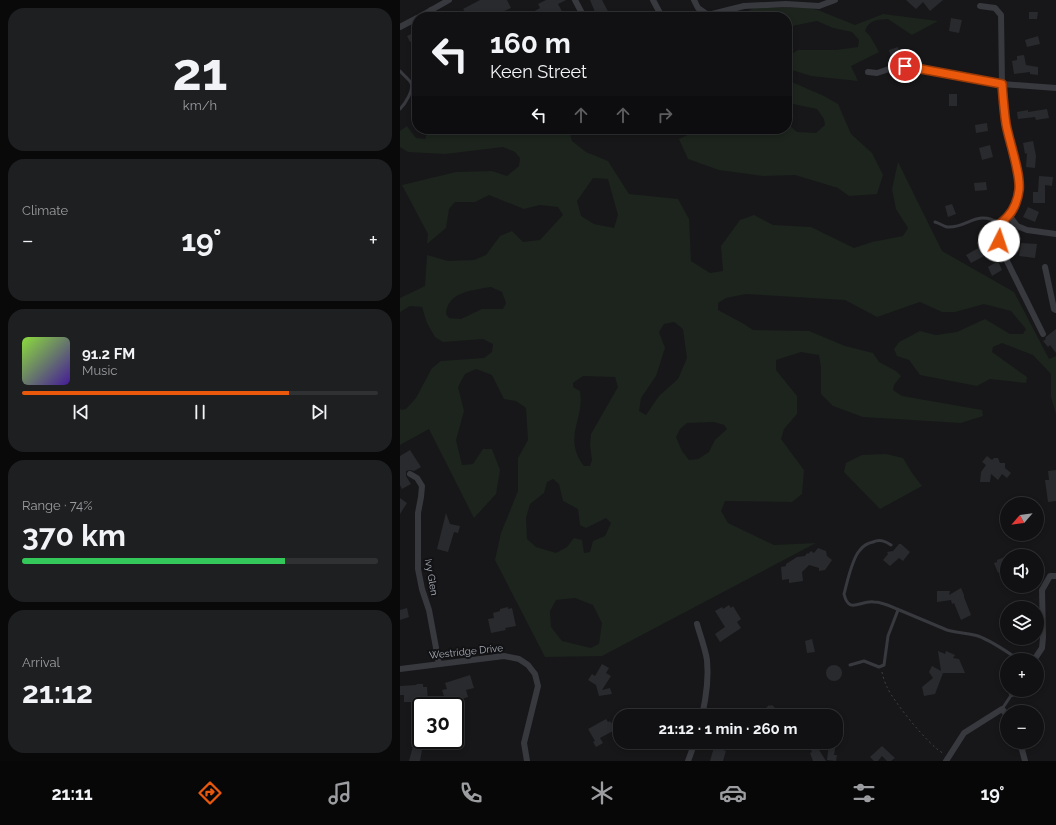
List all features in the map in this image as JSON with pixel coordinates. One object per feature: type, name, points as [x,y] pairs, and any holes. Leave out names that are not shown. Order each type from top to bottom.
[{"type":"street","points":[[427,12],[449,0]]},
{"type":"street","points":[[575,0],[581,12]]},
{"type":"street","points":[[653,0],[659,12]]},
{"type":"street","points":[[694,0],[698,8],[704,12]]},
{"type":"street","points":[[720,12],[744,6],[786,4],[819,6],[828,4],[835,0]]},
{"type":"street","points":[[980,6],[995,8],[1001,15],[1002,84],[1006,123],[1019,190],[1015,205],[1009,215],[999,223],[996,233],[1001,249],[1043,334]]},
{"type":"street","points":[[400,28],[412,21]]},
{"type":"street","points":[[868,72],[877,73],[888,69],[905,66],[1002,84],[1056,88]]},
{"type":"street","points":[[1009,215],[1017,226],[1028,230],[1056,234]]},
{"type":"street","points":[[1045,267],[1054,309],[1056,310]]},
{"type":"street","name":"Ivy Glen","points":[[410,474],[417,478],[422,486],[422,498],[418,513],[418,569],[422,589],[429,610],[439,664]]},
{"type":"street","points":[[1039,653],[1042,648],[1043,636],[1042,590],[1050,576],[1056,576]]},
{"type":"street","points":[[697,624],[705,652],[707,669],[707,688],[703,709]]},
{"type":"street","name":"Westridge Drive","points":[[400,669],[504,656],[519,659],[528,665],[535,674],[538,686],[524,743],[527,761]]},
{"type":"street","points":[[948,758],[964,733],[1000,710]]},
{"type":"street","points":[[688,761],[692,749]]},
{"type":"street","points":[[1022,749],[1025,761]]},
{"type":"lane","points":[[400,71],[411,83],[412,88],[404,106],[400,109]]},
{"type":"lane","points":[[935,222],[947,227],[960,226],[972,219],[982,218],[993,219],[999,223]]},
{"type":"lane","points":[[891,545],[879,540],[860,548],[855,558],[844,594],[845,600],[849,605],[853,606],[867,602],[874,602],[956,633],[977,636],[1008,653]]},
{"type":"lane","points":[[850,665],[864,661],[881,667],[884,665],[888,636],[898,610]]},
{"type":"path","points":[[881,667],[887,688],[914,724],[938,750],[948,758]]},
{"type":"shaded area","points":[[805,7],[818,10],[855,25],[883,14],[938,21],[912,35],[888,19],[877,20],[869,24],[865,31],[870,36],[879,52],[851,66],[858,81],[811,76],[792,70],[792,54],[798,50],[836,50],[858,47],[859,40],[852,32],[833,28],[817,21],[792,26],[792,12],[746,12],[754,8]]},
{"type":"shaded area","points":[[792,83],[824,96],[838,104],[851,134],[872,153],[883,175],[877,194],[849,196],[838,188],[795,175],[763,176],[719,170],[688,159],[679,139],[690,134],[792,134],[792,128],[797,132],[816,133],[825,125],[824,119],[817,109],[793,104]]},
{"type":"shaded area","points":[[407,126],[416,138],[425,139],[427,134],[570,134],[572,141],[586,152],[608,161],[629,194],[678,199],[689,219],[691,261],[710,273],[723,271],[721,246],[740,220],[754,215],[773,225],[811,227],[854,248],[872,242],[903,236],[908,228],[896,209],[892,189],[898,162],[942,251],[1014,292],[1049,359],[1056,356],[1056,414],[1051,397],[1051,374],[1033,355],[1002,343],[993,347],[992,352],[1027,377],[1026,383],[990,379],[977,386],[920,375],[909,360],[897,356],[894,349],[899,342],[920,331],[936,335],[957,332],[985,319],[1010,334],[1023,334],[1026,329],[1011,311],[984,304],[955,312],[942,312],[920,302],[877,317],[845,300],[746,294],[726,298],[718,303],[718,310],[753,330],[809,331],[845,346],[873,353],[879,362],[896,371],[901,376],[894,385],[893,390],[902,396],[982,410],[983,416],[961,423],[863,417],[833,406],[821,394],[821,367],[819,355],[801,352],[776,360],[776,370],[797,396],[797,414],[784,429],[781,439],[804,470],[802,494],[792,502],[725,501],[721,511],[728,523],[774,545],[816,543],[602,656],[545,657],[495,560],[501,533],[518,491],[518,458],[528,440],[526,408],[516,401],[504,399],[492,375],[476,369],[465,374],[458,387],[464,411],[456,440],[462,465],[473,464],[483,449],[492,449],[500,470],[496,494],[474,518],[429,429],[400,445],[400,408],[401,410],[406,409],[416,398],[432,368],[441,361],[484,358],[492,352],[493,344],[483,339],[443,342],[435,337],[427,323],[422,307],[410,306],[400,312],[400,298],[425,286],[427,255],[448,261],[474,260],[486,255],[500,236],[512,231],[523,242],[540,240],[563,215],[558,207],[540,205],[524,209],[489,195],[475,202],[455,202],[449,209],[446,228],[427,244],[428,234],[402,185],[456,172],[492,171],[507,176],[519,166],[520,158],[515,152],[503,147],[445,154],[408,152],[400,147],[400,131]],"holes":[[[593,178],[608,179],[618,215],[614,228],[594,224],[581,216],[577,201]],[[491,287],[502,292],[506,303],[503,309],[482,309],[461,319],[449,318],[446,314],[447,307],[451,301],[462,293]],[[674,322],[683,329],[687,358],[678,379],[659,396],[646,415],[639,411],[641,398],[656,376],[665,348],[659,332],[664,324]],[[583,376],[615,377],[618,387],[591,434],[590,445],[592,460],[590,466],[584,466],[578,456],[575,446],[574,437],[581,401],[580,391],[573,387],[573,383]],[[714,422],[724,425],[727,429],[715,440],[709,452],[698,459],[689,460],[682,451],[676,437],[680,429],[687,423]],[[553,479],[559,484],[563,501],[578,509],[580,525],[586,528],[606,518],[611,523],[605,536],[593,541],[590,552],[584,553],[582,540],[574,538],[567,547],[556,553],[536,547],[527,539],[526,518],[530,504],[544,493],[547,482]],[[575,598],[593,605],[602,623],[599,644],[591,648],[562,641],[551,627],[550,611],[556,600]]]},
{"type":"shaded area","points":[[886,454],[903,458],[922,486],[880,509],[844,472],[846,463],[862,455]]},
{"type":"building","points":[[480,0],[507,0],[511,8],[502,12],[465,12],[463,9]]},
{"type":"building","points":[[546,0],[566,0],[558,4],[562,12],[533,12],[540,8],[538,4]]},
{"type":"building","points":[[590,0],[602,0],[608,12],[595,12]]},
{"type":"building","points":[[906,0],[943,0],[930,11],[923,2],[916,9]]},
{"type":"building","points":[[1029,12],[1038,12],[1037,19],[1029,19]]},
{"type":"building","points":[[951,18],[962,20],[959,33],[949,31]]},
{"type":"building","points":[[412,34],[412,41],[410,42],[407,36]]},
{"type":"building","points":[[1038,36],[1040,44],[1027,47],[1025,40]]},
{"type":"building","points":[[898,47],[900,55],[891,57],[889,50]]},
{"type":"building","points":[[1024,55],[1026,65],[1038,67],[1038,75],[1030,74],[1030,72],[1014,74],[1012,61],[1017,60],[1017,56]]},
{"type":"building","points":[[949,94],[957,94],[957,106],[949,106]]},
{"type":"building","points":[[1047,109],[1049,118],[1036,120],[1035,117],[1018,119],[1017,112]]},
{"type":"building","points":[[987,123],[988,131],[976,133],[975,125]]},
{"type":"building","points":[[1033,141],[1036,156],[1035,168],[1026,167],[1027,153],[1025,154],[1023,143]]},
{"type":"building","points":[[990,145],[993,157],[982,160],[979,148]]},
{"type":"building","points":[[1039,176],[1053,177],[1052,186],[1045,185],[1045,203],[1033,203],[1033,192],[1038,192]]},
{"type":"building","points":[[986,182],[987,190],[975,191],[974,183]]},
{"type":"building","points":[[952,204],[956,214],[948,217],[945,206]]},
{"type":"building","points":[[1028,207],[1039,212],[1035,222],[1023,217]]},
{"type":"building","points":[[1021,243],[1037,244],[1035,258],[1019,256]]},
{"type":"building","points":[[982,246],[986,255],[971,263],[966,255]]},
{"type":"building","points":[[998,261],[1002,270],[992,276],[988,267]]},
{"type":"building","points":[[1056,329],[1056,353],[1050,345],[1048,347],[1043,341]]},
{"type":"building","points":[[410,450],[421,467],[414,471],[406,471],[406,476],[411,484],[402,489],[400,485],[400,456]]},
{"type":"building","points":[[987,456],[992,460],[994,458],[998,458],[1000,463],[1005,463],[1005,468],[1011,473],[1007,478],[1002,474],[998,480],[991,474],[990,482],[980,482],[981,472],[986,465],[982,462]]},
{"type":"building","points":[[1056,470],[1056,501],[1048,502],[1045,480],[1049,480],[1048,471]]},
{"type":"building","points":[[400,498],[407,503],[400,514]]},
{"type":"building","points":[[446,513],[450,524],[460,526],[458,533],[454,532],[448,552],[437,549]]},
{"type":"building","points":[[899,544],[910,552],[903,561],[899,558],[890,566],[883,560],[888,554],[887,552],[893,551]]},
{"type":"building","points":[[818,548],[826,551],[827,556],[832,560],[825,570],[819,571],[819,568],[809,565],[802,572],[803,581],[789,583],[789,579],[782,580],[781,567],[786,566],[786,564],[797,557],[805,556],[811,551],[814,553]]},
{"type":"building","points":[[1000,559],[1000,572],[998,573],[994,563],[997,562],[997,560]]},
{"type":"building","points":[[961,588],[971,615],[961,620],[954,603],[952,604],[951,600],[937,602],[937,591],[950,591],[949,595]]},
{"type":"building","points":[[729,605],[731,608],[733,606],[741,619],[737,622],[741,628],[720,642],[715,634],[725,627],[715,611],[722,607],[723,609]]},
{"type":"building","points":[[508,607],[508,609],[512,608],[516,626],[491,633],[488,619],[494,618],[493,613]]},
{"type":"building","points":[[407,608],[409,617],[400,620],[400,610]]},
{"type":"building","points":[[812,639],[815,652],[807,653],[805,641]]},
{"type":"building","points":[[938,651],[945,654],[946,651],[955,655],[953,658],[959,659],[965,673],[943,673],[935,694],[924,696],[922,687],[933,678],[929,672],[932,666],[941,671]]},
{"type":"building","points":[[602,664],[609,668],[606,673],[611,676],[602,690],[610,688],[612,694],[599,696],[596,685],[588,680],[592,674],[595,676]]},
{"type":"building","points":[[831,665],[837,665],[842,670],[840,679],[837,681],[831,681],[826,676],[826,670]]},
{"type":"building","points":[[470,675],[474,688],[466,690],[468,697],[464,698],[464,697],[444,697],[442,690],[447,689],[445,683]]},
{"type":"building","points":[[423,684],[423,687],[427,687],[428,697],[412,697],[412,702],[404,702],[404,695],[400,695],[400,686]]},
{"type":"building","points":[[769,705],[772,705],[776,709],[765,709]]},
{"type":"building","points":[[606,719],[608,722],[613,722],[613,731],[600,738],[603,743],[596,747],[593,742],[595,741],[588,729]]},
{"type":"building","points":[[882,746],[895,758],[891,761],[887,761],[882,756],[878,761],[874,761],[870,757]]},
{"type":"building","points":[[412,749],[422,749],[420,761],[409,761]]},
{"type":"building","points":[[713,749],[726,751],[723,761],[710,761]]},
{"type":"building","points":[[819,749],[826,761],[813,761],[810,753],[812,752],[811,750]]},
{"type":"building","points":[[828,749],[835,749],[834,755],[837,755],[836,761],[827,760]]},
{"type":"route","points":[[905,66],[1002,84],[1006,123],[1019,190],[1015,205],[1009,215],[999,223],[996,233],[999,241]]}]
